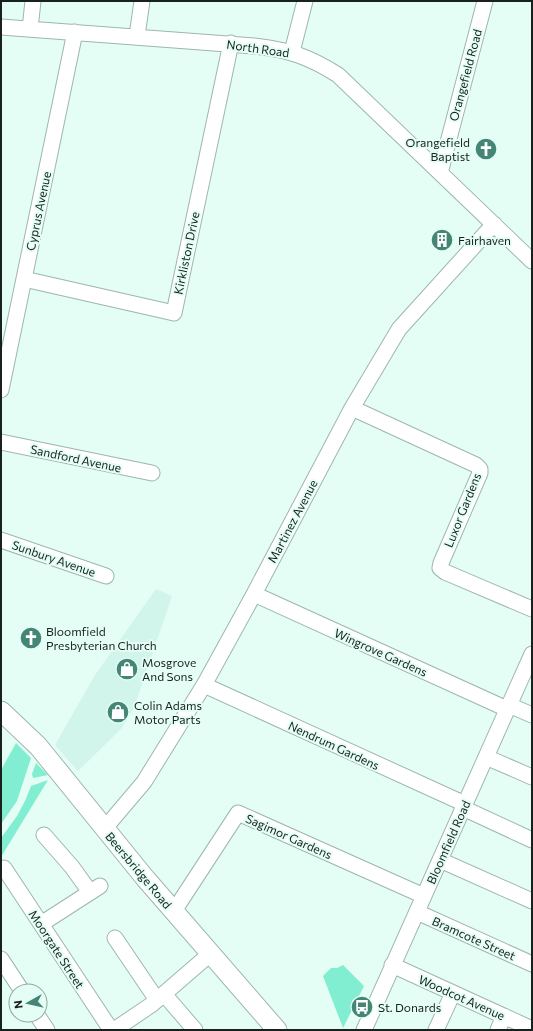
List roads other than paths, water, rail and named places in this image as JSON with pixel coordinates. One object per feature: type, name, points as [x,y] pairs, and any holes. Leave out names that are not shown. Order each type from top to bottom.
[{"type":"main road","name":"Beersbridge Road","points":[[1,711],[38,746],[104,828],[210,954],[277,1030]]},
{"type":"street","points":[[30,29],[33,1]]},
{"type":"street","points":[[137,36],[142,1]]},
{"type":"street","points":[[292,52],[305,1]]},
{"type":"street","name":"Orangefield Road","points":[[440,173],[485,1]]},
{"type":"street","name":"North Road","points":[[1,27],[231,43],[279,48],[323,65],[338,75],[351,87],[532,261]]},
{"type":"street","name":"Cyprus Avenue","points":[[1,390],[75,32]]},
{"type":"street","name":"Kirkliston Drive","points":[[24,280],[174,313],[231,43]]},
{"type":"street","name":"Martinez Avenue","points":[[104,828],[144,782],[204,685],[254,594],[352,408],[398,330],[494,224]]},
{"type":"street","name":"Luxor Gardens","points":[[352,408],[476,465],[480,469],[480,473],[440,568],[445,572],[532,609]]},
{"type":"street","name":"Sandford Avenue","points":[[1,442],[152,473]]},
{"type":"street","name":"Sunbury Avenue","points":[[1,540],[106,576]]},
{"type":"street","name":"Wingrove Gardens","points":[[254,594],[508,707],[532,715]]},
{"type":"street","name":"Bloomfield Road","points":[[364,1030],[532,654]]},
{"type":"street","name":"Nendrum Gardens","points":[[204,685],[464,806],[532,840]]},
{"type":"street","points":[[486,757],[532,777]]},
{"type":"street","name":"Sagimor Gardens","points":[[174,910],[238,813],[424,896]]},
{"type":"street","points":[[41,924],[95,889],[72,867],[44,835]]},
{"type":"street","points":[[440,860],[532,901]]},
{"type":"street","name":"Moorgate Street","points":[[4,868],[111,1030]]},
{"type":"street","name":"Bramcote Street","points":[[417,912],[532,964]]},
{"type":"street","points":[[115,938],[161,997],[195,1030]]},
{"type":"street","points":[[114,1030],[161,997],[210,954]]},
{"type":"street","points":[[1,959],[17,983]]},
{"type":"street","name":"Woodcot Avenue","points":[[392,965],[532,1029]]},
{"type":"street","points":[[436,1030],[453,993]]},
{"type":"street","points":[[498,1030],[504,1016]]},
{"type":"place","name":"Orangefield Baptist","points":[[486,149]]},
{"type":"place","name":"Fairhaven","points":[[442,240]]},
{"type":"place","name":"Bloomfield Presbyterian Church","points":[[31,638]]},
{"type":"place","name":"Mosgrove And Sons","points":[[127,669]]},
{"type":"place","name":"Colin Adams Motor Parts","points":[[118,712]]},
{"type":"place","name":"St. Donards","points":[[362,1007]]}]
